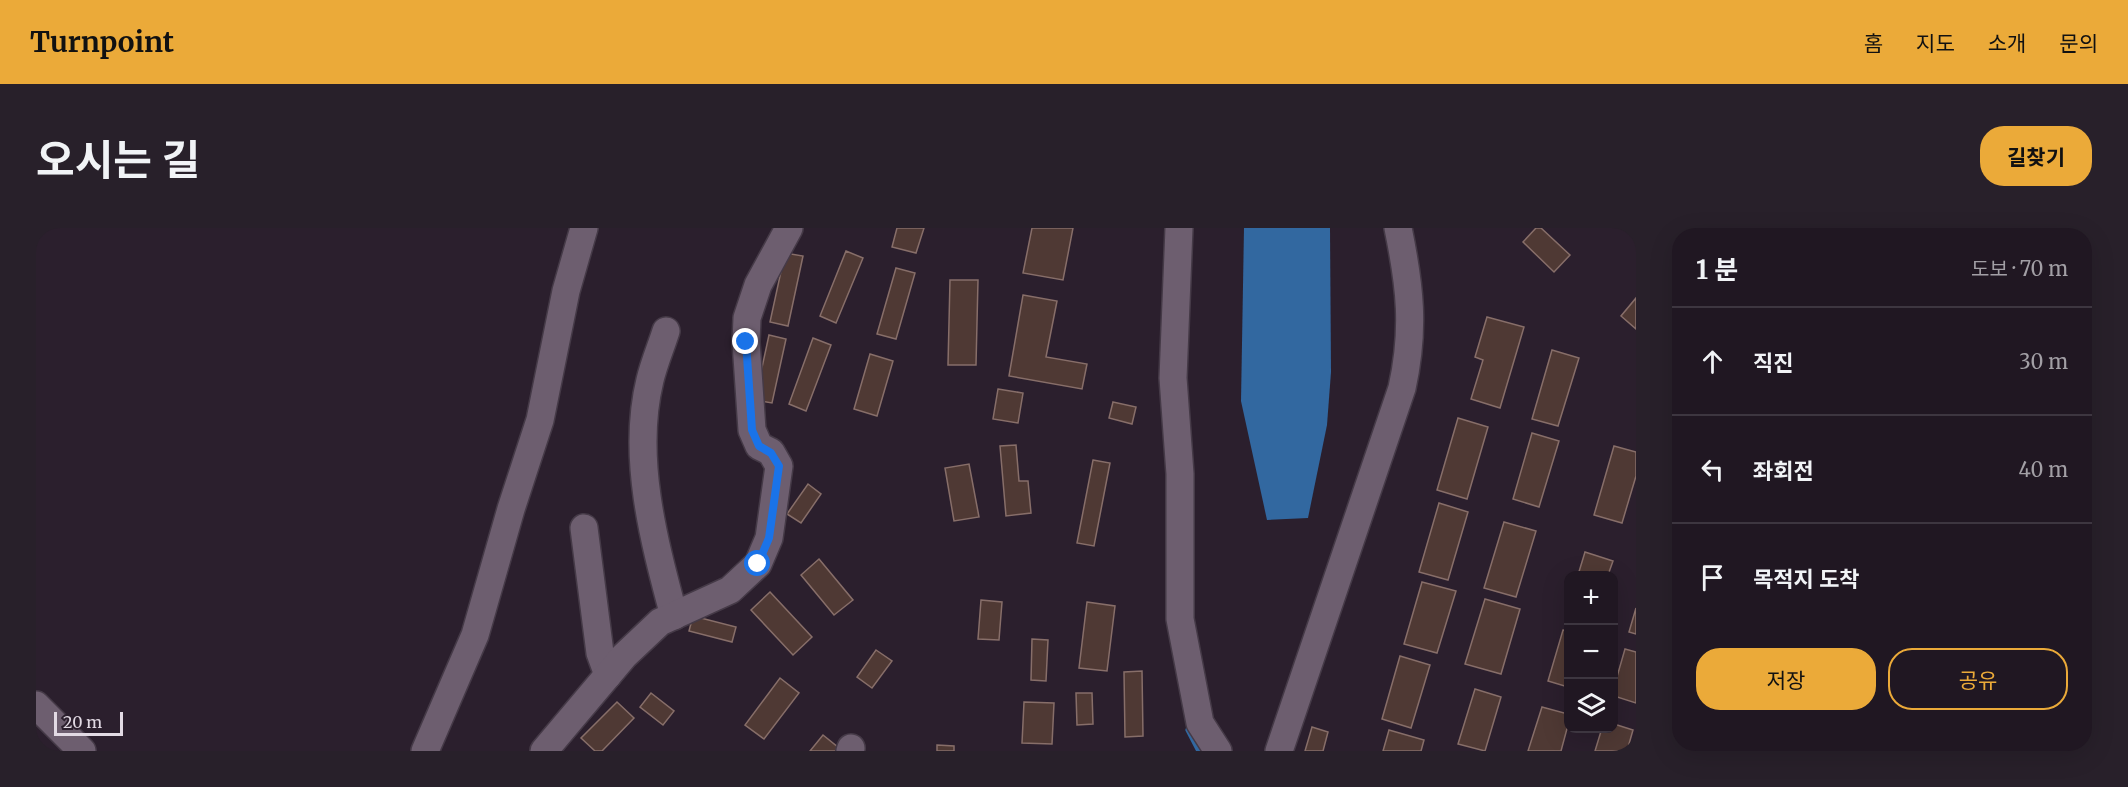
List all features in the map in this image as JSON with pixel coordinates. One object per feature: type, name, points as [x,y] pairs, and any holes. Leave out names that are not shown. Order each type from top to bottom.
[{"type":"street","points":[[425,751],[475,635],[511,509],[540,420],[566,291],[584,228]]},
{"type":"street","points":[[544,751],[608,675],[660,622],[730,590],[758,564],[769,538],[779,466],[771,453],[759,446],[752,430],[747,326],[758,285],[789,228]]},
{"type":"street","points":[[1179,228],[1173,378],[1180,474],[1180,619],[1200,723],[1218,751]]},
{"type":"street","points":[[1279,751],[1406,368],[1412,330],[1411,301],[1398,228]]},
{"type":"street","points":[[666,331],[650,381],[643,446],[650,510],[674,616]]},
{"type":"street","points":[[584,528],[600,653],[608,675]]},
{"type":"street","points":[[36,705],[82,751]]},
{"type":"water","points":[[1244,228],[1330,228],[1331,372],[1327,425],[1308,518],[1267,520],[1241,401]]},
{"type":"building","points":[[897,228],[924,228],[916,253],[892,247]]},
{"type":"building","points":[[1032,228],[1073,228],[1063,280],[1023,273]]},
{"type":"building","points":[[1536,228],[1541,228],[1570,255],[1554,272],[1523,242]]},
{"type":"building","points":[[846,251],[863,258],[836,323],[820,316]]},
{"type":"building","points":[[785,253],[803,256],[788,326],[770,322]]},
{"type":"building","points":[[896,268],[915,273],[896,339],[877,334]]},
{"type":"building","points":[[950,280],[978,280],[976,365],[948,365]]},
{"type":"building","points":[[1023,295],[1057,301],[1046,357],[1087,364],[1082,389],[1009,376]]},
{"type":"building","points":[[1636,298],[1636,329],[1621,316]]},
{"type":"building","points":[[1487,317],[1524,327],[1500,408],[1471,399],[1483,360],[1475,357]]},
{"type":"building","points":[[769,335],[786,339],[772,403],[755,400]]},
{"type":"building","points":[[813,338],[831,345],[806,411],[789,404]]},
{"type":"building","points":[[1552,350],[1579,358],[1558,426],[1532,419]]},
{"type":"building","points":[[870,354],[893,361],[877,416],[854,409]]},
{"type":"building","points":[[998,389],[1023,393],[1018,423],[993,419]]},
{"type":"building","points":[[1113,402],[1136,407],[1132,424],[1109,418]]},
{"type":"building","points":[[1458,418],[1488,427],[1467,499],[1437,490]]},
{"type":"building","points":[[1532,433],[1559,441],[1539,507],[1513,499]]},
{"type":"building","points":[[1016,445],[1019,481],[1028,481],[1031,513],[1006,516],[1000,446]]},
{"type":"building","points":[[1614,446],[1636,452],[1636,476],[1622,523],[1594,515]]},
{"type":"building","points":[[1093,460],[1110,463],[1094,546],[1077,543]]},
{"type":"building","points":[[969,464],[979,517],[954,521],[945,468]]},
{"type":"building","points":[[808,484],[821,494],[801,523],[787,514]]},
{"type":"building","points":[[1439,503],[1468,512],[1448,580],[1419,572]]},
{"type":"building","points":[[1504,522],[1536,531],[1516,597],[1484,588]]},
{"type":"building","points":[[1585,552],[1613,561],[1609,571],[1579,571]]},
{"type":"building","points":[[819,559],[853,600],[834,615],[801,575]]},
{"type":"building","points":[[1422,582],[1456,591],[1437,653],[1404,644]]},
{"type":"building","points":[[770,592],[812,637],[793,655],[751,610]]},
{"type":"building","points":[[1485,599],[1520,609],[1501,674],[1465,664]]},
{"type":"building","points":[[981,600],[1002,602],[999,640],[978,639]]},
{"type":"building","points":[[1087,602],[1115,606],[1107,671],[1079,668]]},
{"type":"building","points":[[1636,608],[1636,634],[1629,632]]},
{"type":"building","points":[[693,616],[736,627],[732,642],[689,631]]},
{"type":"building","points":[[1563,630],[1564,630],[1564,686],[1548,681]]},
{"type":"building","points":[[1032,639],[1048,640],[1046,681],[1031,680]]},
{"type":"building","points":[[1625,649],[1636,652],[1636,703],[1618,697],[1618,673]]},
{"type":"building","points":[[876,650],[892,661],[872,688],[857,677]]},
{"type":"building","points":[[1400,656],[1430,665],[1411,728],[1382,719]]},
{"type":"building","points":[[1142,671],[1143,736],[1125,737],[1124,672]]},
{"type":"building","points":[[780,678],[799,693],[764,739],[745,725]]},
{"type":"building","points":[[1475,689],[1501,697],[1485,751],[1458,744]]},
{"type":"building","points":[[651,693],[674,711],[663,725],[640,707]]},
{"type":"building","points":[[1076,693],[1092,693],[1093,724],[1077,725]]},
{"type":"building","points":[[617,702],[634,718],[602,751],[595,751],[581,738]]},
{"type":"building","points":[[1024,702],[1054,703],[1052,744],[1022,743]]},
{"type":"building","points":[[1542,707],[1564,713],[1564,733],[1566,733],[1561,751],[1528,751]]},
{"type":"building","points":[[1618,725],[1633,730],[1627,751],[1595,751],[1600,733],[1618,733]]},
{"type":"building","points":[[1312,727],[1328,732],[1323,751],[1305,751]]},
{"type":"building","points":[[1389,730],[1424,740],[1421,751],[1383,751]]},
{"type":"building","points":[[823,735],[839,748],[837,751],[810,751]]},
{"type":"building","points":[[937,745],[954,746],[954,751],[937,751]]},
{"type":"waterway","points":[[1189,730],[1200,751]]},
{"type":"route","points":[[746,342],[752,430],[759,446],[771,453],[779,466],[769,538],[758,564]]}]
